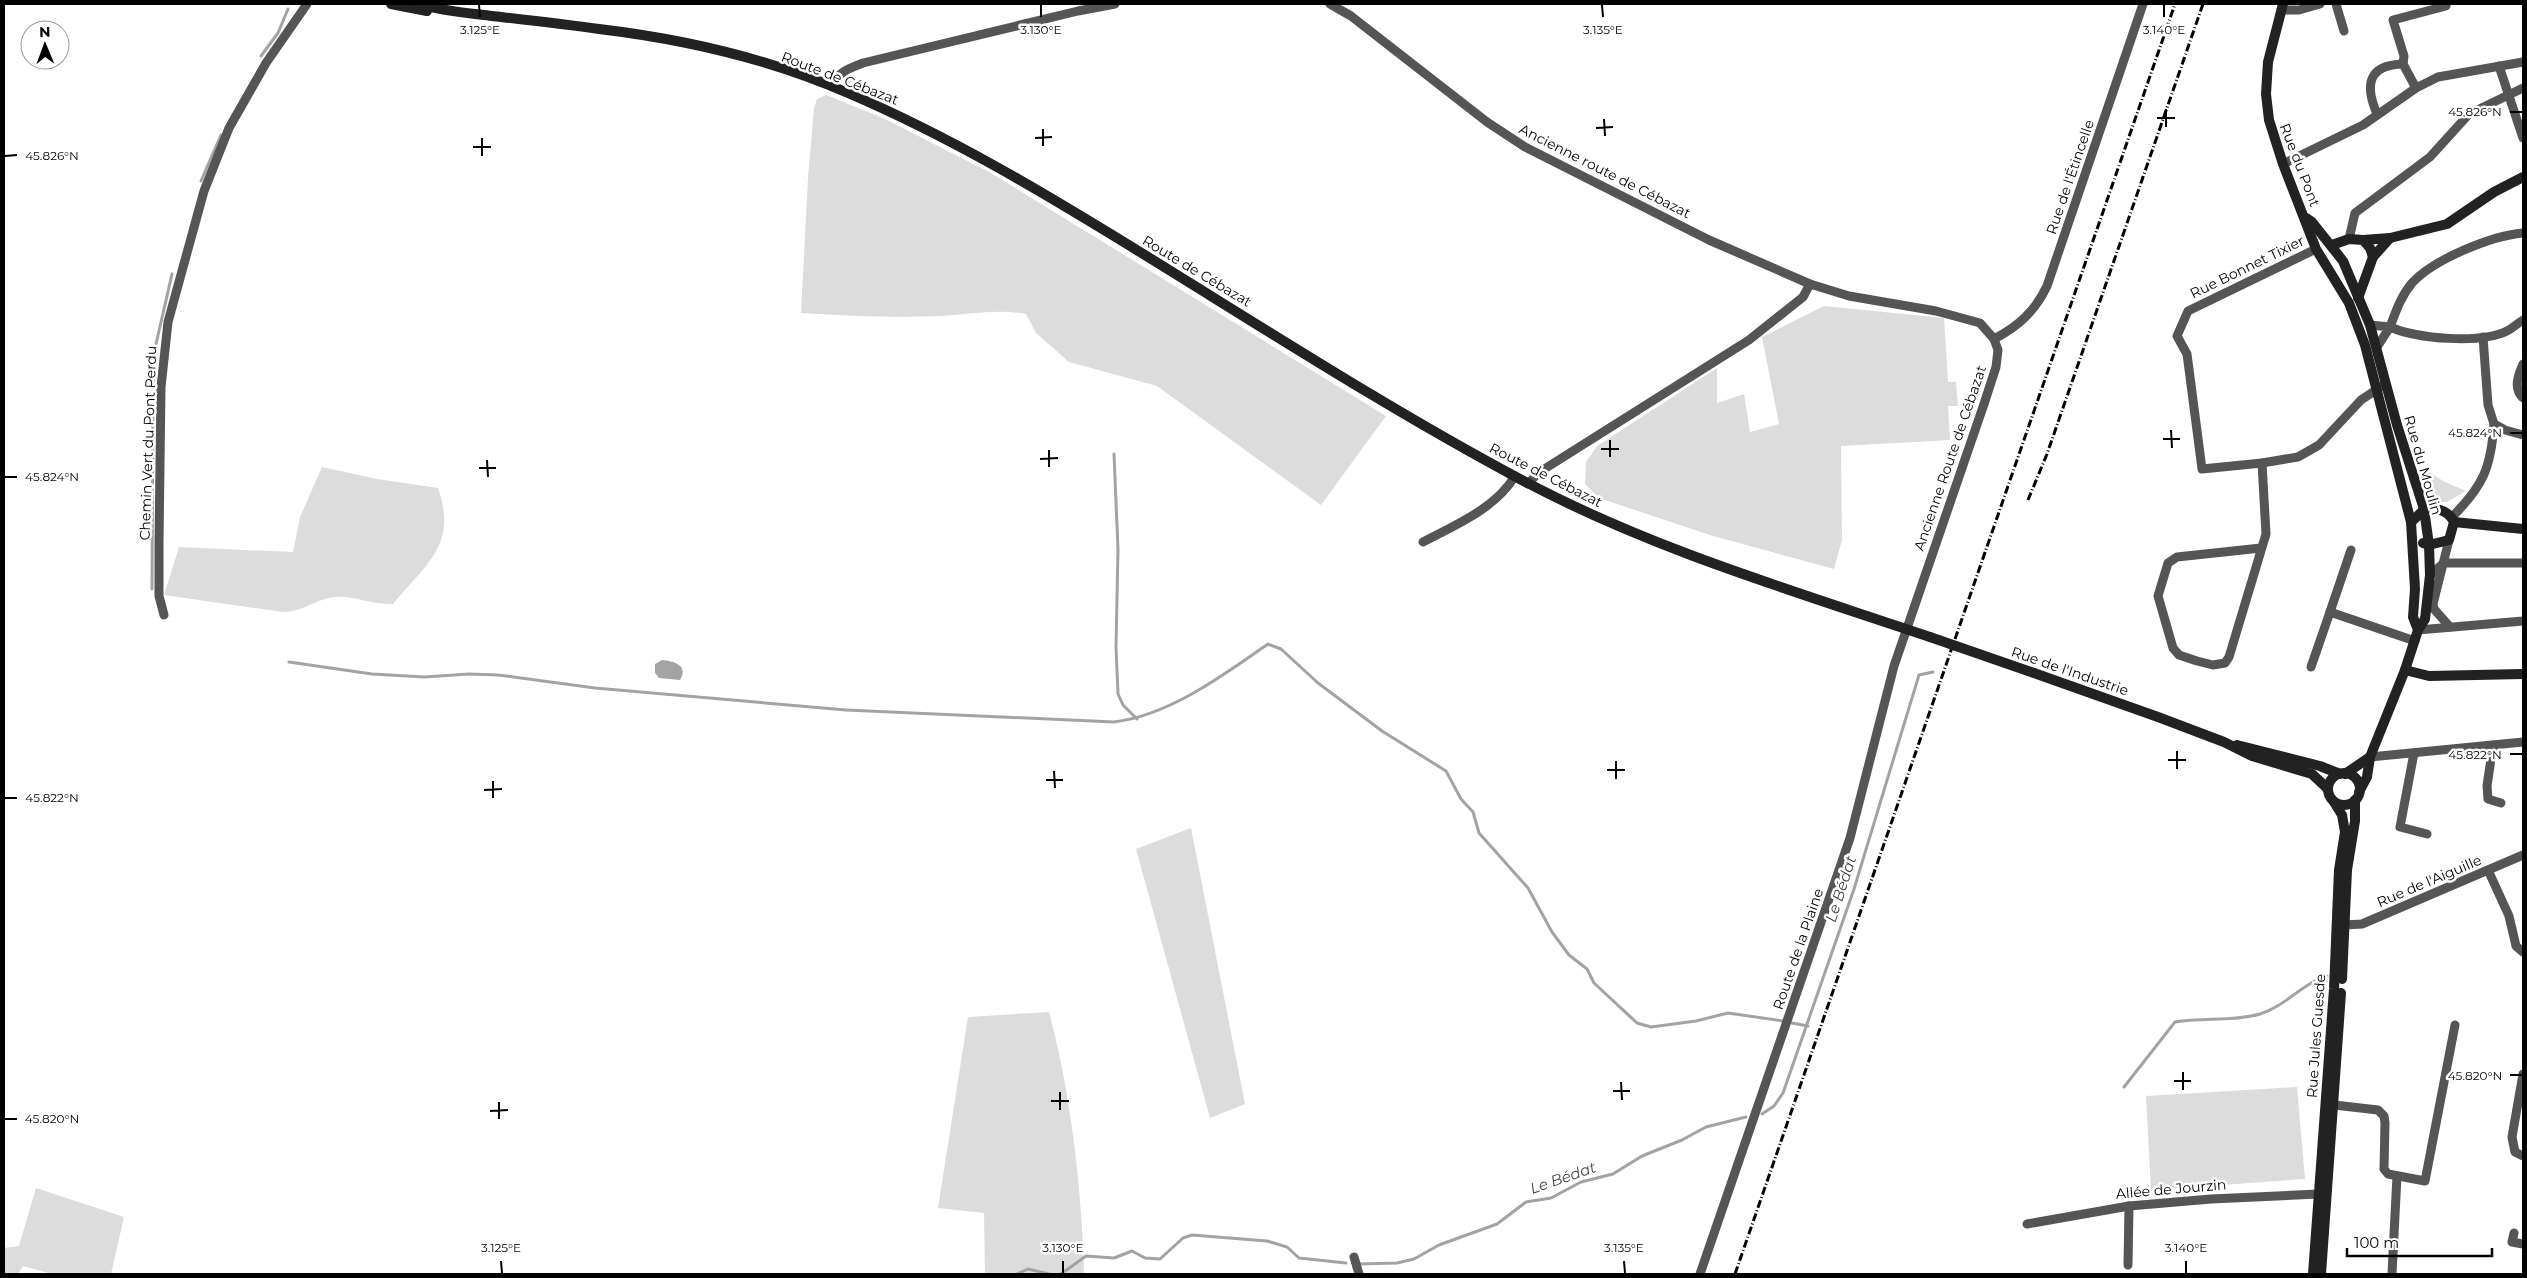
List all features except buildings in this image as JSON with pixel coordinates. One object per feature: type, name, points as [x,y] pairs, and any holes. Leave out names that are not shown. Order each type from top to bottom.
[{"type":"main road","name":"Route de Cébazat","points":[[391,4],[421,11],[451,12],[603,29],[659,38],[758,62],[831,86],[911,121],[988,160],[1401,411],[1528,484],[1585,511],[1665,544],[1906,629]]},
{"type":"main road","name":"Route de Cébazat","points":[[418,4],[451,12]]},
{"type":"main road","name":"Rue du Pont","points":[[2282,7],[2270,51],[2266,94],[2272,131],[2282,164],[2306,218],[2316,249],[2324,262]]},
{"type":"main road","points":[[2324,262],[2332,245],[2349,239],[2390,238],[2452,222],[2488,196],[2523,178]]},
{"type":"main road","name":"Rue du Moulin","points":[[2306,218],[2312,222],[2332,245],[2343,261],[2377,346],[2381,386],[2411,522],[2416,588],[2413,617],[2418,630]]},
{"type":"main road","points":[[2358,298],[2373,257],[2390,238]]},
{"type":"main road","points":[[2363,240],[2370,248],[2373,257]]},
{"type":"main road","name":"Rue du Moulin","points":[[2324,262],[2349,303],[2381,386],[2424,509],[2430,575],[2424,619],[2418,630],[2406,670],[2370,758],[2367,777],[2357,796]]},
{"type":"main road","points":[[2335,279],[2352,281],[2366,277]]},
{"type":"main road","points":[[2411,522],[2424,509],[2436,508],[2453,519],[2523,529]]},
{"type":"main road","points":[[2413,539],[2428,545],[2449,540],[2453,519]]},
{"type":"main road","name":"Rue de l'Industrie","points":[[1906,629],[2224,742],[2252,756],[2312,774],[2328,789]]},
{"type":"main road","points":[[2406,670],[2429,676],[2523,674]]},
{"type":"main road","name":"Rue de l'Industrie","points":[[2224,742],[2266,751],[2343,774]]},
{"type":"main road","points":[[2343,774],[2355,778],[2357,796],[2345,805],[2334,802],[2328,789],[2332,779],[2370,758]]},
{"type":"main road","name":"Rue Jules Guesde","points":[[2321,1274],[2334,1105],[2344,925],[2357,796]]},
{"type":"main road","name":"Rue Jules Guesde","points":[[2313,1274],[2334,989],[2339,870],[2345,832],[2342,814],[2334,802]]},
{"type":"street","name":"Chemin Vert du Pont Perdu","points":[[164,615],[159,596],[161,387],[168,322],[204,191],[229,128],[266,63],[307,4]]},
{"type":"street","points":[[831,86],[837,76],[847,69],[863,63],[1115,4]]},
{"type":"street","name":"Ancienne route de Cébazat","points":[[1330,4],[1350,16],[1487,122],[1525,147],[1709,240],[1810,284]]},
{"type":"street","name":"Rue de l'Étincelle","points":[[1994,339],[2013,329],[2027,316],[2036,307],[2048,286],[2142,4]]},
{"type":"street","points":[[2282,7],[2299,10],[2320,4]]},
{"type":"street","points":[[2336,4],[2344,31]]},
{"type":"street","points":[[2416,88],[2403,64],[2404,56],[2393,20],[2446,6],[2445,4]]},
{"type":"street","points":[[2282,164],[2363,125],[2416,88],[2438,77],[2523,62]]},
{"type":"street","points":[[2377,114],[2369,83],[2372,76],[2381,69],[2403,64]]},
{"type":"street","points":[[2499,66],[2523,138]]},
{"type":"street","points":[[2349,239],[2355,214],[2430,157],[2469,114],[2523,88]]},
{"type":"street","points":[[2377,346],[2390,327],[2402,296],[2426,271],[2471,247],[2523,233]]},
{"type":"street","name":"Rue Bonnet Tixier","points":[[2262,463],[2202,469],[2187,354],[2176,336],[2188,311],[2316,249]]},
{"type":"street","points":[[1528,484],[1538,473],[1749,340],[1803,298],[1810,284],[1849,296],[1980,323],[1994,339]]},
{"type":"street","points":[[2370,325],[2390,327],[2437,338],[2483,337],[2506,332],[2523,320]]},
{"type":"street","points":[[2453,519],[2479,487],[2485,475],[2493,448],[2494,424],[2488,405],[2483,337]]},
{"type":"street","name":"Ancienne Route de Cébazat","points":[[1906,629],[1996,367],[1998,350],[1994,339]]},
{"type":"street","points":[[2523,364],[2518,375],[2517,385],[2523,398]]},
{"type":"street","points":[[2261,548],[2178,557],[2168,562],[2158,596],[2172,648],[2179,655],[2213,665],[2225,663],[2266,534],[2262,463],[2298,457],[2319,445],[2361,400],[2381,386]]},
{"type":"street","points":[[2494,424],[2505,430],[2523,435]]},
{"type":"street","points":[[1423,542],[1456,525],[1491,502],[1504,491],[1515,476]]},
{"type":"street","points":[[2449,540],[2433,604],[2434,609],[2450,627]]},
{"type":"street","points":[[2311,667],[2352,550]]},
{"type":"street","points":[[2430,575],[2444,563],[2523,563]]},
{"type":"street","points":[[2330,612],[2415,641]]},
{"type":"street","points":[[2418,630],[2523,621]]},
{"type":"street","name":"Route de la Plaine","points":[[1700,1274],[1850,838],[1870,756],[1906,629]]},
{"type":"street","points":[[2370,758],[2523,742]]},
{"type":"street","points":[[2493,745],[2487,786],[2488,799],[2501,803]]},
{"type":"street","points":[[2414,753],[2400,827],[2427,834]]},
{"type":"street","name":"Rue de l'Aiguille","points":[[2344,925],[2362,924],[2523,855]]},
{"type":"street","points":[[2488,870],[2509,916],[2516,946],[2523,952]]},
{"type":"street","points":[[2334,1105],[2378,1110],[2384,1116],[2384,1169],[2388,1174],[2425,1181],[2455,1025]]},
{"type":"street","points":[[2523,1074],[2512,1137],[2515,1152],[2523,1156]]},
{"type":"street","points":[[2392,1274],[2396,1176]]},
{"type":"street","name":"Allée de Jourzin","points":[[2027,1224],[2129,1206],[2211,1199],[2318,1194]]},
{"type":"street","points":[[2128,1265],[2129,1206]]},
{"type":"street","points":[[2514,1233],[2512,1242],[2523,1244]]},
{"type":"street","points":[[1354,1257],[1359,1274]]},
{"type":"shaded area","points":[[826,95],[883,118],[991,173],[1386,416],[1321,505],[1157,386],[1069,362],[1036,333],[1026,314],[995,312],[889,317],[801,313],[808,177],[814,108],[817,99]]},
{"type":"shaded area","points":[[1824,306],[1944,318],[1948,382],[1956,382],[1958,406],[1948,406],[1950,440],[1841,446],[1842,540],[1834,569],[1710,535],[1599,498],[1585,484],[1586,462],[1597,446],[1717,368],[1717,403],[1744,394],[1750,432],[1779,424],[1762,337]]},
{"type":"shaded area","points":[[322,467],[377,479],[438,488],[443,508],[444,525],[441,539],[427,565],[393,604],[348,597],[335,597],[321,600],[297,610],[283,612],[164,595],[179,547],[293,552],[300,517]]},
{"type":"shaded area","points":[[2422,467],[2443,481],[2466,491],[2447,502],[2436,502],[2424,487]]},
{"type":"shaded area","points":[[662,660],[671,661],[681,667],[683,671],[680,680],[659,678],[655,673],[655,664]]},
{"type":"shaded area","points":[[1191,828],[1245,1104],[1210,1118],[1136,849]]},
{"type":"shaded area","points":[[1049,1012],[1057,1043],[1074,1142],[1081,1209],[1084,1274],[985,1274],[984,1213],[938,1208],[968,1017]]},
{"type":"shaded area","points":[[2297,1087],[2305,1179],[2151,1190],[2146,1096]]},
{"type":"shaded area","points":[[36,1188],[124,1217],[111,1274],[52,1274],[23,1266],[18,1274],[4,1274],[4,1248],[19,1246]]},
{"type":"waterway","points":[[261,56],[278,33],[288,9]]},
{"type":"waterway","points":[[201,181],[221,135]]},
{"type":"waterway","points":[[156,344],[172,274]]},
{"type":"waterway","points":[[153,387],[155,351]]},
{"type":"waterway","points":[[152,589],[153,393]]},
{"type":"waterway","points":[[1114,454],[1118,549],[1116,647],[1118,694],[1123,705],[1137,719]]},
{"type":"waterway","points":[[289,662],[372,674],[424,677],[469,674],[498,675],[595,688],[846,710],[1114,722],[1155,712],[1175,703],[1214,681],[1268,644],[1281,649],[1318,683],[1382,731],[1446,771],[1461,799],[1473,812],[1479,833],[1528,888],[1552,932],[1569,955],[1587,969],[1594,983],[1637,1023],[1651,1027],[1696,1021],[1728,1013],[1783,1021]]},
{"type":"waterway","name":"Le Bédat","points":[[1762,1114],[1774,1106],[1783,1093],[1854,889],[1919,675],[1933,672]]},
{"type":"waterway","points":[[2124,1087],[2175,1022],[2239,1018],[2260,1014],[2278,1006],[2309,984],[2327,976]]},
{"type":"waterway","points":[[1792,1023],[1808,1026]]},
{"type":"waterway","name":"Le Bédat","points":[[1358,1264],[1397,1263],[1414,1259],[1439,1245],[1497,1224],[1526,1202],[1551,1198],[1581,1182],[1613,1174],[1642,1156],[1682,1140],[1706,1127],[1746,1117]]},
{"type":"waterway","name":"Le Bédat","points":[[1061,1274],[1086,1256],[1114,1258],[1132,1251],[1145,1258],[1160,1259],[1183,1238],[1192,1235],[1267,1241],[1287,1247],[1299,1258],[1346,1263]]},
{"type":"waterway","name":"Le Bédat","points":[[1017,1274],[1028,1269],[1049,1274]]},
{"type":"railway","points":[[1735,1274],[2175,4]]},
{"type":"railway","points":[[2028,500],[2047,454],[2203,4]]}]
